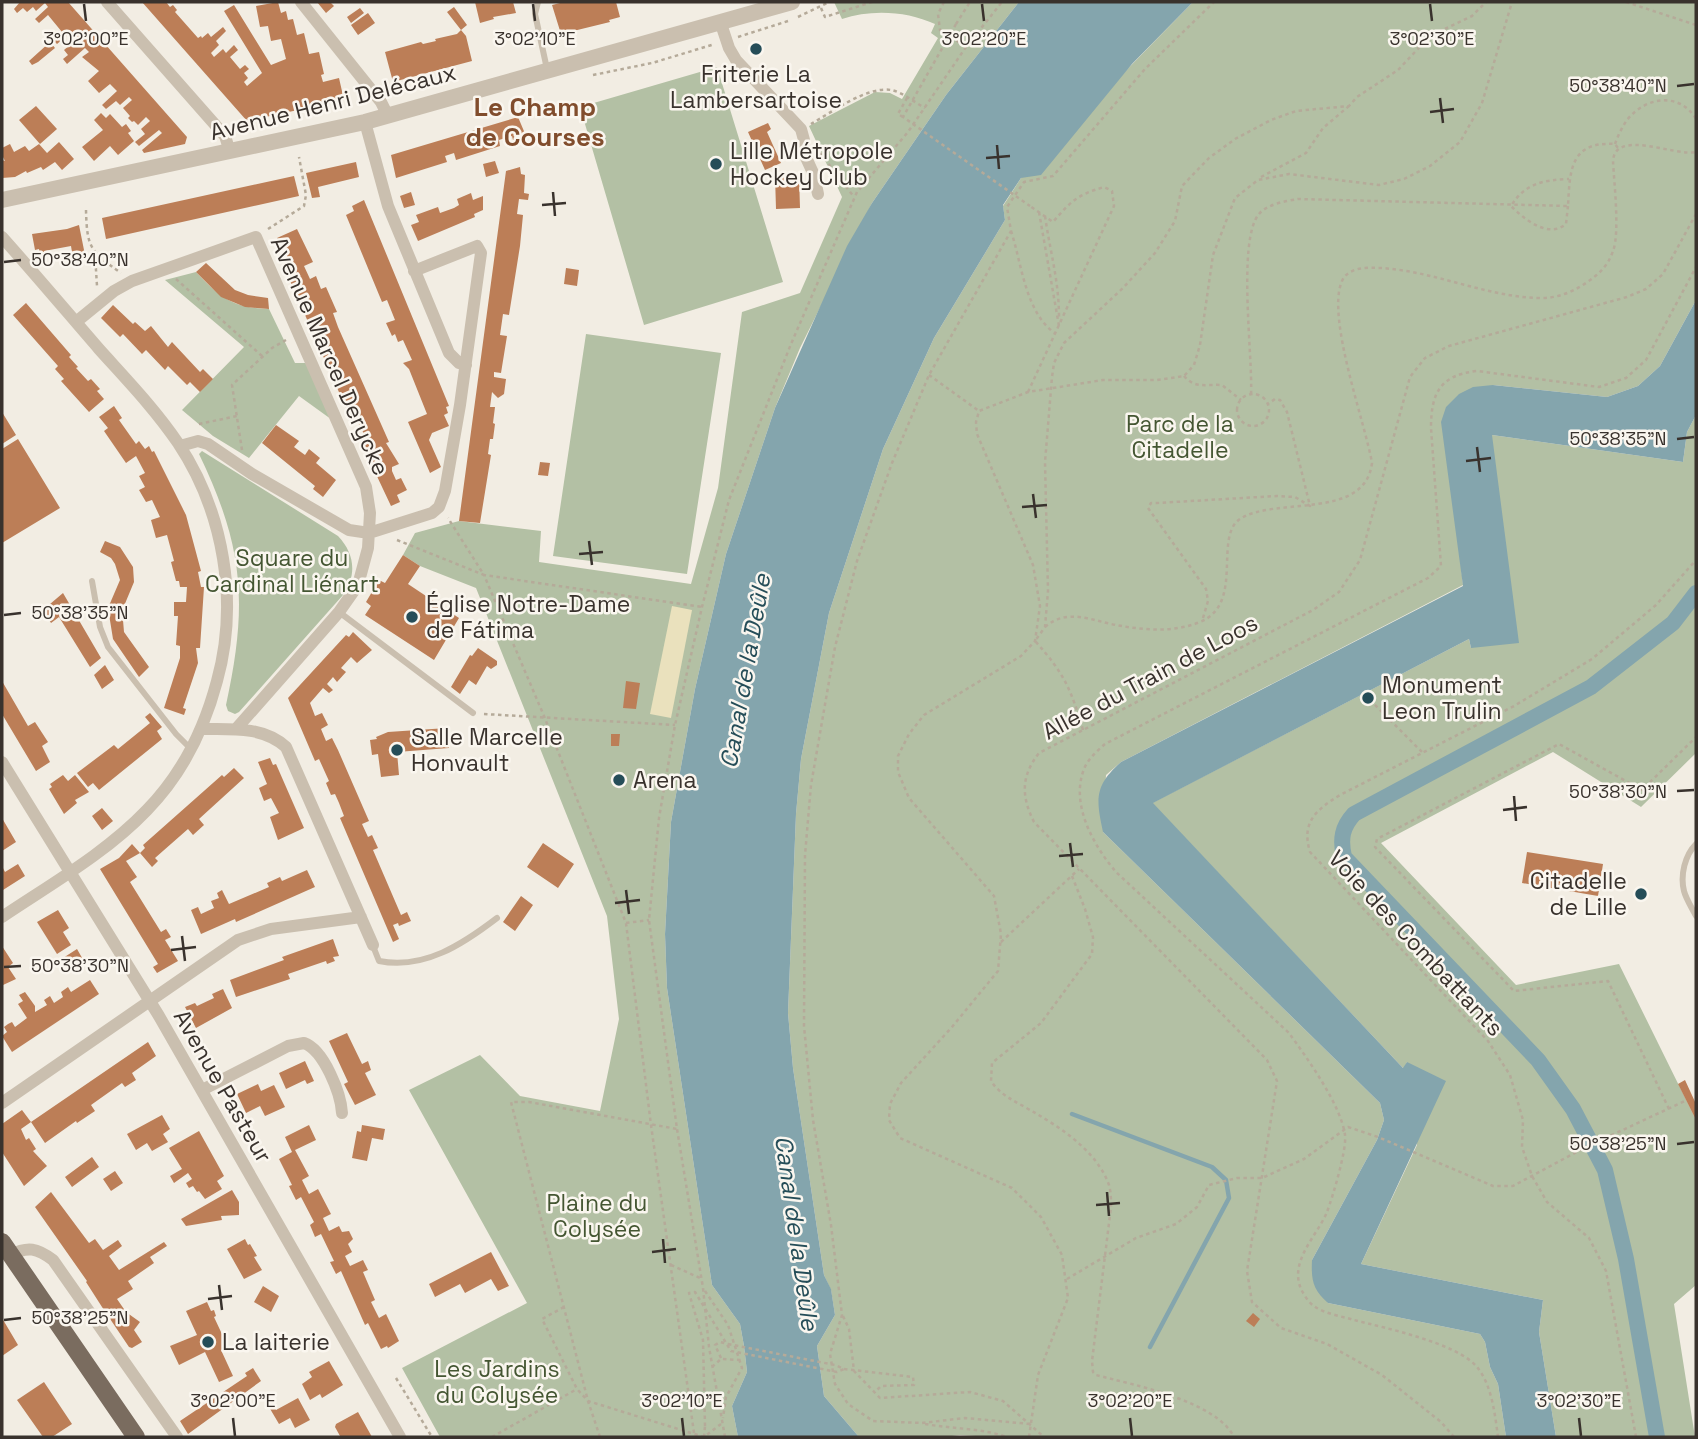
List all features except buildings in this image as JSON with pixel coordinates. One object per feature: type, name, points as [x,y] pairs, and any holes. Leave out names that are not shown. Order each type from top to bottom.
[{"type":"main road","points":[[6,1249],[136,1437]]},
{"type":"street","points":[[107,2],[225,136],[230,152]]},
{"type":"street","points":[[300,2],[380,102],[388,116]]},
{"type":"street","name":"Avenue Henri Delécaux","points":[[2,200],[365,122],[792,2]]},
{"type":"street","points":[[721,23],[736,60],[801,129],[805,158],[814,175],[818,194]]},
{"type":"street","points":[[365,122],[388,206],[414,271],[449,353],[459,363],[466,365]]},
{"type":"street","points":[[2,237],[152,409],[180,446],[211,511],[219,538],[228,614],[225,646],[215,690],[192,749],[176,774],[148,809],[121,835],[2,917]]},
{"type":"street","name":"Avenue Marcel Derycke","points":[[76,322],[132,281],[256,237],[366,487],[369,500],[369,533],[363,573],[352,595],[236,729]]},
{"type":"street","points":[[180,446],[208,443],[341,527],[369,533],[425,517],[439,507],[445,491],[466,365],[480,250],[477,246],[414,271]]},
{"type":"street","points":[[201,729],[236,729],[263,734],[286,747],[373,945]]},
{"type":"street","name":"Avenue Pasteur","points":[[2,762],[150,1000],[400,1437]]},
{"type":"street","points":[[2,1103],[229,945],[248,935],[284,926],[361,918]]},
{"type":"street","points":[[202,1090],[288,1046],[304,1043],[318,1052],[339,1092],[342,1113]]},
{"type":"street","points":[[6,1249],[32,1248],[53,1259],[177,1437]]},
{"type":"lane","points":[[538,2],[535,14],[547,69]]},
{"type":"lane","points":[[92,582],[100,627],[108,647],[176,734],[192,749]]},
{"type":"lane","points":[[339,612],[473,713]]},
{"type":"lane","points":[[1696,844],[1688,852],[1683,873],[1684,891],[1696,916]]},
{"type":"lane","points":[[373,945],[379,961],[391,963],[425,959],[462,944],[497,918]]},
{"type":"path","points":[[589,76],[652,63],[727,40],[812,12],[829,2]]},
{"type":"path","points":[[821,8],[825,17],[872,2]]},
{"type":"path","points":[[944,2],[938,14],[940,30],[966,47]]},
{"type":"path","points":[[903,117],[970,2]]},
{"type":"path","points":[[725,1437],[677,1129],[649,920],[659,818],[675,725],[729,500],[791,344],[855,198],[1002,2]]},
{"type":"path","points":[[1056,334],[1032,307],[1007,207],[1024,182],[1053,176],[1144,69],[1214,2]]},
{"type":"path","points":[[979,411],[1028,392],[1051,388],[1103,380],[1157,380],[1184,376],[1194,365],[1213,255],[1235,198],[1268,172],[1306,153],[1323,128],[1357,97],[1398,70],[1430,36],[1472,16],[1486,2]]},
{"type":"path","points":[[1258,180],[1289,174],[1379,185],[1404,179],[1430,166],[1460,142],[1482,103],[1512,2]]},
{"type":"path","points":[[1626,2],[1696,25]]},
{"type":"path","points":[[801,129],[855,97],[880,89],[892,90],[925,108]]},
{"type":"path","points":[[908,98],[898,114],[1053,222],[1071,200],[1104,187],[1112,191],[1114,206],[1028,392]]},
{"type":"path","points":[[1615,144],[1636,110],[1656,100],[1679,101],[1696,119]]},
{"type":"path","points":[[1045,627],[1049,558],[1045,462],[1054,363],[1065,343],[1123,288],[1155,253],[1175,221],[1182,186],[1209,158],[1235,139],[1271,120],[1296,111],[1349,106]]},
{"type":"path","points":[[1615,144],[1618,148]]},
{"type":"path","points":[[1511,206],[1537,227],[1562,228],[1566,224],[1569,179],[1575,159],[1593,145],[1615,144]]},
{"type":"path","points":[[1029,1437],[1038,1376],[1068,1298],[1062,1255],[1041,1217],[1012,1188],[900,1139],[889,1120],[890,1104],[901,1083],[998,971],[1001,942],[994,896],[909,798],[898,772],[898,756],[909,734],[924,715],[1021,656],[1054,619],[1089,617],[1112,624],[1164,630],[1202,622],[1217,609],[1225,589],[1230,540],[1235,524],[1242,518],[1256,513],[1336,500],[1357,490],[1371,473],[1373,463],[1345,355],[1339,292],[1343,279],[1350,271],[1363,268],[1421,275],[1510,295],[1537,299],[1556,297],[1576,290],[1605,269],[1614,249],[1613,155],[1618,148],[1627,144],[1685,154],[1696,152]]},
{"type":"path","points":[[818,150],[855,198]]},
{"type":"path","points":[[256,237],[304,206],[306,195],[299,157]]},
{"type":"path","points":[[1511,206],[1523,190],[1538,183],[1569,179]]},
{"type":"path","points":[[1251,394],[1248,274],[1252,225],[1261,212],[1283,201],[1298,199],[1568,206]]},
{"type":"path","points":[[86,210],[87,235],[94,254],[99,303]]},
{"type":"path","points":[[1039,212],[1059,327]]},
{"type":"path","name":"Allée du Train de Loos","points":[[1454,1437],[1441,1422],[1382,1375],[1327,1344],[1281,1328],[1252,1303],[1247,1271],[1277,1081],[1267,1060],[1034,822],[1026,807],[1023,787],[1029,765],[1039,753],[1313,610],[1339,592],[1360,560],[1410,377],[1425,358],[1449,346],[1627,298],[1646,289],[1663,274],[1696,214]]},
{"type":"path","points":[[1045,216],[1057,276],[1059,327]]},
{"type":"path","points":[[1012,230],[929,375],[879,500],[841,623],[811,785],[803,921],[804,1026],[813,1120],[831,1225],[842,1315],[852,1342],[854,1371],[880,1398],[970,1392],[1003,1401],[1044,1437]]},
{"type":"path","points":[[94,254],[132,281]]},
{"type":"path","points":[[1498,1437],[1488,1388],[1477,1367],[1462,1355],[1442,1346],[1331,1314],[1312,1306],[1300,1287],[1299,1271],[1303,1253],[1327,1212],[1344,1153],[1346,1138],[1341,1117],[1311,1063],[1289,1033],[1116,872],[1102,855],[1091,836],[1082,809],[1083,770],[1090,758],[1105,744],[1428,578],[1441,566],[1431,428],[1431,406],[1438,388],[1460,373],[1477,371],[1599,387],[1626,378],[1646,360],[1696,267]]},
{"type":"path","points":[[166,269],[263,356]]},
{"type":"path","points":[[244,468],[232,385],[263,356],[284,341],[300,335]]},
{"type":"path","points":[[929,375],[979,411]]},
{"type":"path","points":[[1184,376],[1199,386],[1222,384],[1241,400]]},
{"type":"path","points":[[1251,394],[1261,396],[1268,404],[1267,419],[1264,423],[1254,426],[1244,423],[1238,415],[1241,400],[1251,394]]},
{"type":"path","points":[[1268,404],[1280,400],[1287,412],[1310,506]]},
{"type":"path","points":[[979,411],[977,434],[1033,565],[1040,606],[1035,641],[1057,666],[1069,685],[1083,730]]},
{"type":"path","points":[[199,424],[237,416]]},
{"type":"path","points":[[1202,622],[1208,601],[1206,589],[1149,513],[1151,503],[1277,496],[1295,498],[1310,506]]},
{"type":"path","points":[[439,507],[484,575],[544,716],[626,923],[694,1433]]},
{"type":"path","points":[[385,528],[391,538],[484,575],[702,607]]},
{"type":"path","name":"Voie des Combattants","points":[[1636,1437],[1606,1271],[1589,1238],[1547,1202],[1532,1176],[1522,1147],[1523,1119],[1510,1075],[1488,1041],[1310,852],[1306,837],[1310,821],[1321,806],[1340,794],[1514,706],[1592,659],[1656,605],[1696,560]]},
{"type":"path","points":[[1370,700],[1423,753]]},
{"type":"path","points":[[473,713],[675,725]]},
{"type":"path","points":[[1669,1109],[1608,981],[1514,991],[1375,847],[1377,839],[1559,744],[1642,790],[1696,737]]},
{"type":"path","points":[[1001,942],[1079,869]]},
{"type":"path","points":[[1072,876],[1086,909],[1093,937],[1092,954],[1041,1023],[992,1063],[991,1081],[1006,1097],[1054,1124],[1075,1140],[1098,1163],[1110,1186],[1111,1207],[1092,1361],[1093,1372],[1096,1376],[1155,1390],[1209,1412],[1229,1427],[1234,1437]]},
{"type":"path","points":[[626,923],[649,920]]},
{"type":"path","points":[[1067,1280],[1136,1238],[1176,1224],[1197,1207],[1209,1185],[1237,1178],[1262,1178],[1304,1159],[1348,1128],[1378,1136],[1493,1186],[1513,1186],[1584,1148],[1687,1100]]},
{"type":"path","points":[[600,1437],[588,1401],[511,1102],[529,1102],[677,1129]]},
{"type":"path","points":[[671,1265],[700,1278]]},
{"type":"path","points":[[703,1288],[728,1325],[742,1368],[726,1396],[723,1423],[704,1437]]},
{"type":"path","points":[[704,1437],[703,1340],[689,1293],[695,1292],[728,1344]]},
{"type":"path","points":[[564,1307],[542,1319],[577,1389],[588,1401],[704,1437]]},
{"type":"path","points":[[842,1315],[831,1354],[835,1384],[848,1404],[873,1421],[986,1430],[1007,1437]]},
{"type":"path","points":[[721,1359],[715,1345],[720,1342],[854,1371],[913,1377],[914,1385],[881,1386],[875,1392]]},
{"type":"path","points":[[712,1367],[721,1359],[740,1360]]},
{"type":"path","points":[[396,1378],[432,1437]]},
{"type":"path","points":[[492,1437],[577,1389]]},
{"type":"path","points":[[922,1423],[965,1418],[1030,1424]]},
{"type":"green space","name":"Plaine du Colysée","points":[[834,2],[1019,2],[946,95],[872,203],[800,348],[775,408],[726,554],[695,689],[671,822],[665,934],[667,988],[712,1285],[740,1324],[744,1346],[747,1372],[732,1406],[738,1437],[440,1437],[402,1368],[527,1303],[409,1090],[480,1055],[520,1096],[600,1111],[619,1019],[607,916],[476,588],[420,566],[403,555],[415,533],[459,521],[541,531],[539,562],[691,584],[718,488],[742,312],[800,293],[842,197],[809,126],[875,92],[890,93],[902,99],[938,38],[931,33],[935,24],[913,16],[877,13],[842,19]]},
{"type":"green space","name":"Parc de la Citadelle","points":[[1193,2],[1696,2],[1696,300],[1660,366],[1638,386],[1607,397],[1493,385],[1459,547],[1463,585],[1121,762],[1106,775],[1103,832],[1380,1103],[1384,1120],[1377,1140],[1312,1260],[1328,1303],[1480,1334],[1498,1384],[1506,1437],[859,1437],[824,1396],[817,1346],[835,1315],[831,1290],[824,1275],[793,1068],[788,1013],[796,814],[801,759],[829,613],[883,449],[934,338],[1005,220],[1003,206],[1021,178]]},
{"type":"green space","points":[[717,67],[783,282],[644,325],[580,107]]},
{"type":"green space","points":[[196,272],[228,300],[245,306],[269,309],[295,363],[308,363],[335,422],[299,396],[249,458],[213,436],[182,410],[244,347],[165,280]]},
{"type":"green space","points":[[586,334],[721,353],[687,574],[553,556]]},
{"type":"green space","points":[[1696,415],[1696,753],[1641,807],[1553,752],[1381,843],[1516,985],[1619,964],[1696,1120],[1696,1285],[1674,1304],[1695,1437],[1556,1437],[1539,1332],[1543,1300],[1361,1264],[1417,1145],[1407,1062],[1404,1069],[1152,803],[1469,639],[1471,648],[1492,435],[1683,462],[1687,432]]},
{"type":"green space","name":"Square du Cardinal Liénart","points":[[202,451],[338,536],[351,557],[351,580],[343,595],[235,714],[228,711],[226,705],[237,636],[238,576],[225,518],[199,454]]},
{"type":"sand","points":[[672,606],[692,610],[671,718],[650,714]]},
{"type":"water","name":"Canal de la Deûle","points":[[1019,2],[1193,2],[1132,64],[1041,175],[1021,178],[1003,205],[1005,220],[934,338],[883,449],[829,613],[801,759],[796,814],[788,1013],[793,1068],[824,1275],[831,1289],[835,1315],[817,1346],[824,1396],[859,1437],[738,1437],[732,1406],[747,1372],[744,1346],[740,1324],[712,1285],[667,988],[665,934],[671,822],[695,689],[726,554],[775,408],[847,246],[872,203],[946,95]]},
{"type":"water","points":[[1696,300],[1696,415],[1687,432],[1683,462],[1492,435],[1519,643],[1471,648],[1469,639],[1153,803],[1403,1068],[1407,1062],[1446,1081],[1361,1264],[1543,1300],[1539,1332],[1556,1437],[1506,1437],[1498,1384],[1480,1334],[1328,1303],[1319,1294],[1313,1279],[1312,1260],[1377,1140],[1384,1120],[1380,1103],[1103,832],[1099,794],[1106,778],[1121,762],[1463,586],[1441,422],[1446,407],[1459,394],[1473,387],[1493,385],[1607,397],[1638,386],[1660,366]]},
{"type":"waterway","points":[[1657,1437],[1626,1259],[1605,1170],[1573,1109],[1538,1060],[1344,857],[1342,839],[1354,814],[1591,687],[1673,623],[1696,593]]},
{"type":"waterway","points":[[1072,1114],[1212,1167],[1226,1180],[1229,1198],[1150,1347]]},
{"type":"place","name":"Friterie La Lambersartoise","points":[[756,49]]},
{"type":"place","name":"Lille Métropole Hockey Club","points":[[716,164]]},
{"type":"place","name":"Église Notre-Dame de Fátima","points":[[412,617]]},
{"type":"place","name":"Monument Leon Trulin","points":[[1368,698]]},
{"type":"place","name":"Salle Marcelle Honvault","points":[[397,750]]},
{"type":"place","name":"Arena","points":[[619,780]]},
{"type":"place","name":"Citadelle de Lille","points":[[1641,894]]},
{"type":"place","name":"La laiterie","points":[[208,1342]]},
{"type":"district","name":"Le Champ de Courses","points":[[535,122]]},
{"type":"park label","name":"Les Jardins du Colysée","points":[[497,1382]]}]
